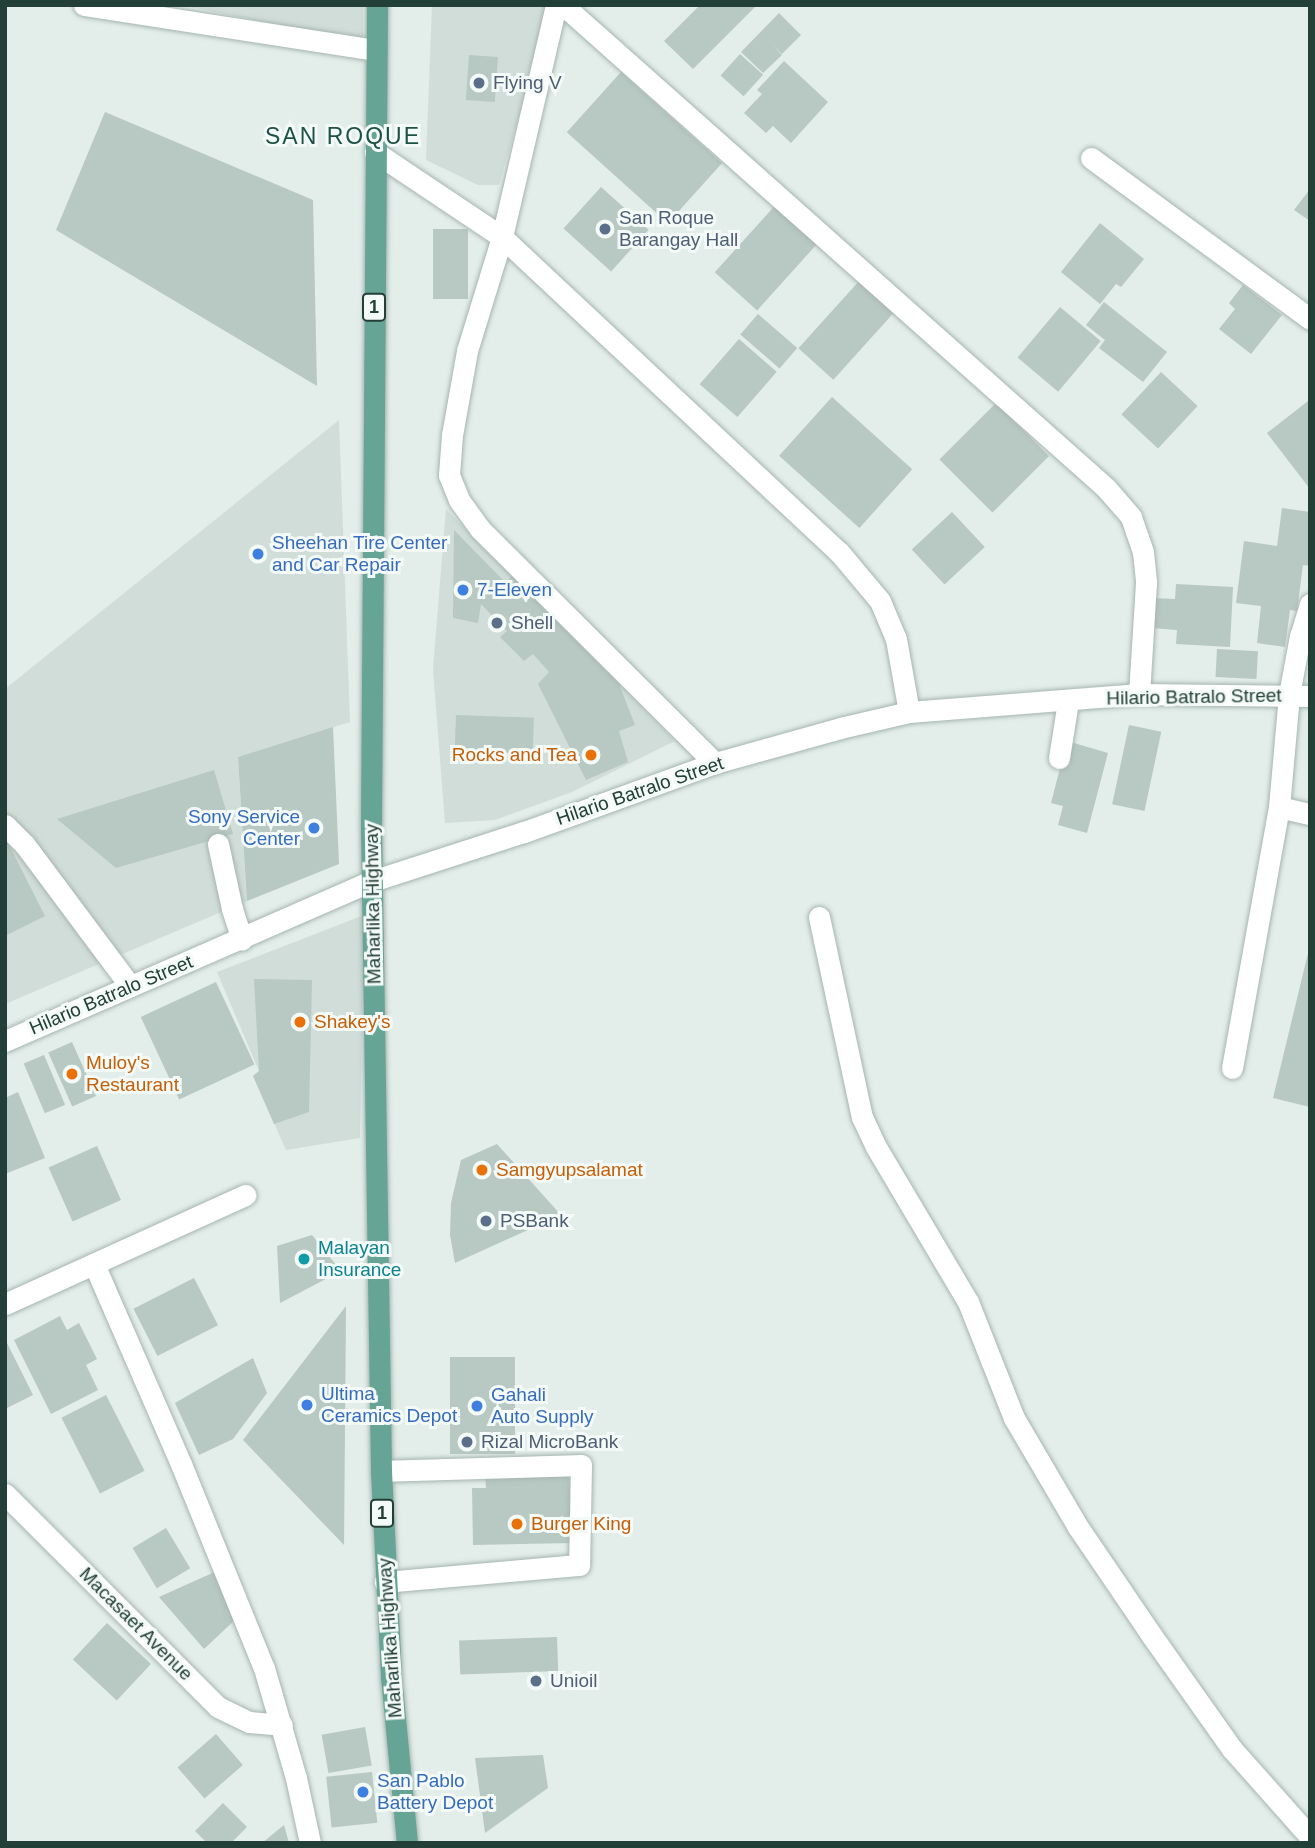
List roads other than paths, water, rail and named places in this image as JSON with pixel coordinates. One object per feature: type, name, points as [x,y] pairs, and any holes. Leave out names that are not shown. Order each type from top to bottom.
[{"type":"main road","name":"Maharlika Highway","points":[[377,5],[372,881],[381,1471],[385,1582],[407,1843]]},
{"type":"street","points":[[84,5],[376,50]]},
{"type":"street","points":[[556,5],[502,237],[467,351],[452,435],[450,475],[459,500],[480,529],[715,764]]},
{"type":"street","points":[[563,5],[1106,488],[1130,517],[1143,552],[1146,583],[1139,694]]},
{"type":"street","points":[[375,152],[502,237],[839,552],[880,601],[896,639],[909,712]]},
{"type":"street","points":[[1091,158],[1310,319]]},
{"type":"street","points":[[1232,1068],[1299,696],[1300,636],[1310,604]]},
{"type":"street","name":"Hilario Batralo Street","points":[[5,1041],[372,881],[524,832],[715,764],[909,712],[1139,694],[1299,696]]},
{"type":"street","points":[[1059,758],[1068,701]]},
{"type":"street","points":[[1279,807],[1310,814]]},
{"type":"street","points":[[5,825],[26,845],[130,986]]},
{"type":"street","points":[[218,844],[232,909],[242,939]]},
{"type":"street","points":[[819,917],[862,1117],[876,1147],[968,1302],[1014,1418],[1078,1527],[1152,1636],[1232,1749],[1310,1837]]},
{"type":"street","points":[[5,1304],[245,1195]]},
{"type":"street","points":[[94,1264],[181,1464],[264,1668],[282,1725],[310,1843]]},
{"type":"street","points":[[381,1471],[581,1465],[579,1565],[385,1582]]},
{"type":"street","name":"Macasaet Avenue","points":[[5,1494],[218,1707],[249,1721],[282,1725]]},
{"type":"place","name":"Flying V","points":[[479,83]]},
{"type":"place","name":"San Roque Barangay Hall","points":[[605,229]]},
{"type":"place","name":"Sheehan Tire Center and Car Repair","points":[[258,554]]},
{"type":"place","name":"7-Eleven","points":[[463,590]]},
{"type":"place","name":"Shell","points":[[497,623]]},
{"type":"place","name":"Rocks and Tea","points":[[591,755]]},
{"type":"place","name":"Sony Service Center","points":[[314,828]]},
{"type":"place","name":"Shakey's","points":[[300,1022]]},
{"type":"place","name":"Muloy's Restaurant","points":[[72,1074]]},
{"type":"place","name":"Samgyupsalamat","points":[[482,1170]]},
{"type":"place","name":"PSBank","points":[[486,1221]]},
{"type":"place","name":"Malayan Insurance","points":[[304,1259]]},
{"type":"place","name":"Ultima Ceramics Depot","points":[[307,1405]]},
{"type":"place","name":"Gahali Auto Supply","points":[[477,1406]]},
{"type":"place","name":"Rizal MicroBank","points":[[467,1442]]},
{"type":"place","name":"Burger King","points":[[517,1524]]},
{"type":"place","name":"Unioil","points":[[536,1681]]},
{"type":"place","name":"San Pablo Battery Depot","points":[[363,1792]]},
{"type":"district","name":"SAN ROQUE","points":[[343,136]]}]
